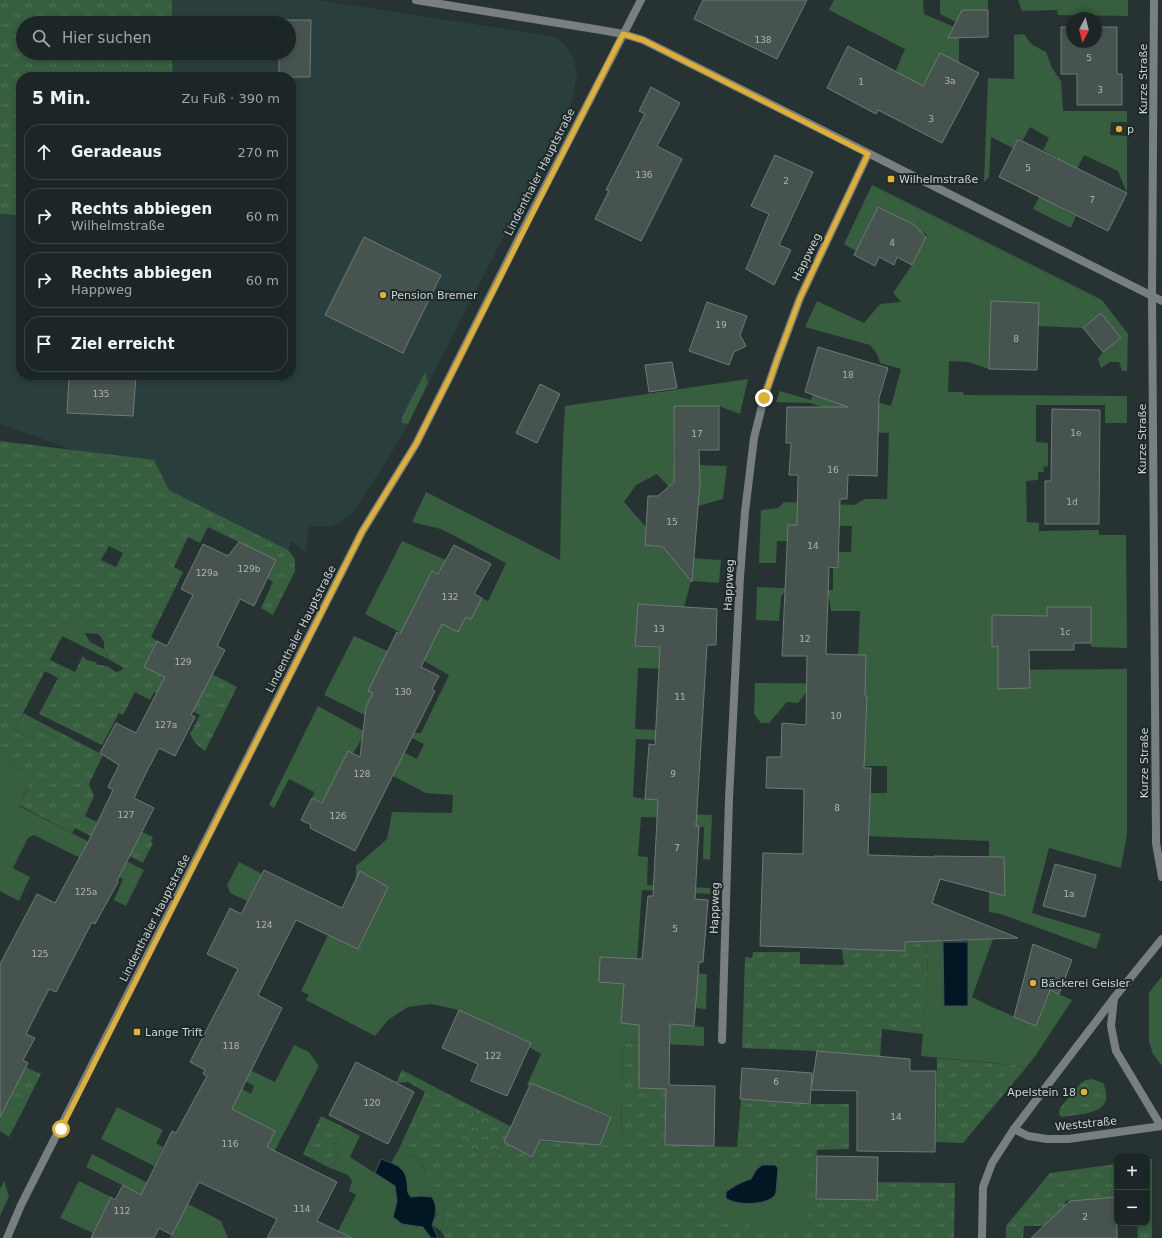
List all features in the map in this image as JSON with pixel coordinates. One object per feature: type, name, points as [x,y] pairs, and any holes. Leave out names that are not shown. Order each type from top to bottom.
[{"type":"street","points":[[416,0],[623,34],[643,40],[1162,301]]},
{"type":"street","name":"Lindenthaler Hauptstraße","points":[[7,1238],[21,1205],[359,539],[416,444],[641,0]]},
{"type":"street","name":"Kurze Straße","points":[[1154,0],[1152,296],[1156,844],[1162,877]]},
{"type":"street","name":"Happweg","points":[[722,1040],[729,799],[740,577],[746,504],[754,438],[764,398],[800,298],[868,154]]},
{"type":"street","points":[[982,1238],[983,1187],[992,1163],[1014,1129],[1114,998],[1162,939]]},
{"type":"street","name":"Weststraße","points":[[1014,1129],[1028,1136],[1047,1139],[1068,1139],[1162,1126],[1116,1051],[1111,1026],[1114,998]]},
{"type":"shaded area","points":[[172,0],[318,0],[556,37],[565,45],[574,59],[577,75],[570,106],[408,424],[386,462],[353,513],[337,524],[323,527],[309,526],[306,553],[292,541],[288,550],[169,490],[153,478],[0,424],[0,214],[16,215],[16,380],[296,380],[296,72],[173,72],[172,60],[296,60],[296,16],[172,16]]},
{"type":"shaded area","points":[[943,942],[968,942],[968,1006],[944,1006]]},
{"type":"shaded area","points":[[381,1159],[398,1166],[404,1172],[408,1192],[411,1197],[432,1197],[436,1211],[432,1225],[438,1238],[431,1238],[423,1227],[402,1224],[393,1217],[397,1201],[395,1186],[375,1173]]},
{"type":"shaded area","points":[[762,1165],[775,1165],[778,1168],[776,1193],[773,1197],[760,1202],[752,1203],[731,1201],[726,1198],[726,1192],[738,1184],[751,1179],[756,1170]]},
{"type":"green space","points":[[0,0],[172,0],[172,16],[16,16],[16,60],[172,60],[173,72],[16,72],[16,215],[0,214]]},
{"type":"green space","points":[[834,0],[923,0],[924,14],[959,29],[959,63],[921,89],[896,76],[898,72],[896,70],[905,49],[829,10]]},
{"type":"green space","points":[[940,0],[988,0],[988,10],[962,10],[962,25],[940,14]]},
{"type":"green space","points":[[1018,0],[1128,0],[1128,16],[1102,16],[1102,12],[1066,12],[1066,15],[1058,15],[1057,10],[1022,11]]},
{"type":"green space","points":[[1024,34],[1031,44],[1046,52],[1052,68],[1061,81],[1063,111],[1127,111],[1127,122],[1111,122],[1110,135],[1127,136],[1127,193],[1118,171],[1084,155],[1058,207],[1076,216],[1071,228],[1033,209],[1058,158],[1043,150],[1049,138],[1030,127],[1023,140],[1018,138],[1013,148],[991,137],[989,177],[984,182],[988,78],[1014,79],[1014,35]]},
{"type":"green space","points":[[872,185],[1102,300],[1128,334],[1127,371],[1122,371],[1119,362],[1110,362],[1101,368],[1098,359],[1103,352],[1121,338],[1101,313],[1083,328],[1038,326],[1039,303],[991,301],[989,369],[968,362],[949,361],[948,392],[963,392],[964,395],[1127,396],[1127,423],[1105,423],[1105,405],[1036,405],[1036,442],[1048,443],[1048,466],[1043,467],[1044,472],[1038,472],[1038,480],[1026,481],[1027,522],[1039,523],[1039,531],[1099,530],[1099,535],[1126,535],[1127,648],[1091,647],[1091,607],[1047,607],[1047,625],[1015,634],[1015,615],[992,615],[992,646],[999,646],[998,670],[1127,669],[1127,833],[1121,868],[1049,848],[1032,913],[1101,934],[1096,949],[1001,914],[989,912],[989,841],[815,834],[870,793],[887,793],[887,766],[864,766],[818,746],[865,748],[867,696],[806,693],[798,703],[787,702],[769,723],[761,723],[754,714],[755,683],[865,684],[866,655],[858,655],[860,611],[831,611],[829,598],[823,593],[784,592],[781,597],[779,621],[756,620],[757,587],[833,590],[833,568],[838,567],[839,552],[851,552],[852,526],[788,525],[788,541],[777,541],[776,563],[759,563],[761,510],[778,508],[784,502],[854,505],[865,499],[887,499],[889,433],[836,431],[829,409],[810,403],[776,402],[780,391],[811,400],[816,385],[891,406],[901,369],[880,363],[877,354],[870,345],[805,327],[817,301],[864,323],[880,304],[901,302],[893,293],[912,265],[927,235],[913,227],[913,224],[879,207],[856,251],[844,244]]},
{"type":"green space","points":[[425,372],[428,383],[408,424],[402,423],[402,417]]},
{"type":"green space","points":[[748,379],[740,414],[719,406],[674,406],[673,464],[727,466],[723,499],[698,506],[679,498],[657,474],[636,485],[624,502],[646,527],[645,545],[664,548],[671,557],[721,560],[719,583],[691,581],[684,607],[638,604],[635,646],[681,649],[700,670],[638,668],[635,729],[658,730],[657,740],[636,739],[633,797],[693,803],[693,814],[712,815],[710,860],[703,859],[704,827],[678,825],[679,818],[641,817],[638,856],[648,857],[647,885],[710,888],[710,894],[642,890],[637,959],[600,957],[599,982],[645,985],[646,970],[707,974],[706,1009],[623,1001],[621,1023],[669,1028],[669,1024],[704,1027],[704,1046],[623,1042],[621,1145],[600,1145],[611,1116],[556,1094],[554,1097],[527,1085],[541,1054],[529,1047],[530,1042],[459,1010],[431,1004],[408,1007],[388,1020],[375,1036],[306,1000],[309,995],[301,991],[328,935],[358,949],[388,887],[356,879],[356,866],[387,839],[392,812],[452,813],[453,795],[426,793],[383,771],[393,747],[417,759],[424,744],[324,695],[354,636],[392,653],[369,691],[373,693],[366,707],[413,730],[412,733],[421,733],[449,675],[424,661],[430,648],[365,614],[402,541],[446,560],[438,573],[432,571],[420,595],[417,611],[458,632],[466,617],[471,619],[482,598],[488,601],[506,563],[441,529],[412,522],[426,492],[560,560],[562,461],[565,406]]},
{"type":"green space","points":[[0,441],[154,460],[169,490],[288,550],[295,559],[295,571],[273,615],[261,608],[273,582],[267,578],[276,560],[208,527],[200,543],[188,537],[174,567],[183,572],[151,637],[157,641],[144,667],[201,696],[212,674],[237,687],[205,751],[195,743],[190,734],[200,715],[154,692],[150,700],[135,692],[123,715],[119,713],[102,745],[39,714],[58,678],[45,671],[14,730],[28,738],[32,737],[37,727],[57,738],[63,734],[103,755],[89,784],[94,796],[85,816],[97,822],[95,827],[134,847],[142,832],[153,837],[151,841],[153,843],[143,863],[75,828],[72,833],[19,805],[27,788],[28,780],[19,769],[0,759]],"holes":[[[109,546],[123,553],[116,567],[101,560]],[[70,621],[85,633],[98,634],[104,642],[104,649],[110,660],[124,668],[116,672],[107,666],[98,665],[95,662],[86,660],[83,656],[75,672],[50,660]]]},
{"type":"green space","points":[[70,621],[83,626],[83,630],[90,642],[104,649],[110,660],[62,636]]},
{"type":"green space","points":[[318,706],[378,739],[375,744],[362,738],[353,754],[348,751],[324,803],[312,798],[314,792],[289,779],[274,808],[269,805]]},
{"type":"green space","points":[[23,713],[63,734],[57,738],[37,727],[32,737],[28,738],[14,730]]},
{"type":"green space","points":[[0,759],[23,772],[28,780],[27,788],[19,806],[144,870],[126,906],[114,900],[123,879],[34,835],[28,838],[13,868],[30,877],[19,901],[0,891]]},
{"type":"green space","points":[[239,862],[262,874],[247,901],[230,893],[227,885]]},
{"type":"green space","points":[[906,912],[924,913],[928,972],[923,1034],[882,1029],[880,1057],[817,1051],[742,1048],[745,957],[752,958],[753,952],[800,952],[800,964],[844,965],[842,949],[905,950]]},
{"type":"green space","points":[[924,913],[938,940],[943,942],[944,1006],[968,1005],[968,940],[993,939],[972,997],[1036,1026],[1050,990],[1072,1000],[1036,1055],[1025,1069],[1022,1066],[921,1056],[928,972]]},
{"type":"green space","points":[[1162,976],[1162,1066],[1153,1054],[1149,1042],[1149,993]]},
{"type":"green space","points":[[623,1042],[639,1043],[639,1088],[666,1089],[665,1145],[737,1147],[741,1099],[810,1104],[849,1104],[849,1149],[817,1150],[816,1199],[877,1200],[877,1182],[955,1183],[954,1238],[445,1238],[441,1231],[445,1213],[442,1201],[429,1182],[423,1165],[416,1158],[398,1151],[425,1092],[408,1082],[396,1083],[402,1070],[477,1109],[460,1143],[494,1161],[504,1142],[532,1157],[539,1141],[621,1145]]},
{"type":"green space","points":[[294,1045],[309,1052],[319,1066],[261,1177],[253,1174],[275,1131],[230,1108],[241,1088],[251,1094],[254,1086],[245,1081],[250,1070],[275,1082]]},
{"type":"green space","points":[[937,1058],[1022,1066],[1025,1069],[963,1143],[936,1142]]},
{"type":"green space","points":[[26,1067],[41,1074],[23,1110],[0,1098],[0,1081],[14,1089]]},
{"type":"green space","points":[[1092,1079],[1103,1083],[1106,1093],[1106,1101],[1102,1106],[1089,1113],[1063,1117],[1060,1116],[1060,1108],[1081,1083]]},
{"type":"green space","points":[[0,1098],[23,1110],[9,1137],[0,1131]]},
{"type":"green space","points":[[117,1107],[163,1130],[156,1143],[163,1147],[154,1166],[101,1139]]},
{"type":"green space","points":[[477,1109],[512,1127],[494,1161],[460,1143]]},
{"type":"green space","points":[[321,1116],[345,1128],[334,1146],[340,1158],[328,1167],[303,1154]]},
{"type":"green space","points":[[345,1128],[360,1136],[350,1157],[395,1186],[397,1201],[394,1217],[412,1226],[423,1227],[431,1238],[352,1238],[338,1231],[356,1195],[349,1191],[352,1181],[348,1175],[328,1167],[340,1158],[334,1146]]},
{"type":"green space","points":[[398,1151],[416,1158],[423,1165],[429,1182],[442,1200],[445,1213],[441,1231],[432,1225],[437,1214],[421,1196],[411,1197],[407,1192],[407,1182],[399,1166],[391,1163]]},
{"type":"green space","points":[[92,1154],[221,1221],[228,1238],[170,1238],[182,1215],[86,1167]]},
{"type":"green space","points":[[745,1157],[809,1158],[808,1232],[784,1231],[782,1238],[762,1234],[719,1206],[718,1188],[722,1177],[731,1167]]},
{"type":"green space","points":[[1150,1159],[1152,1159],[1152,1238],[1138,1238],[1137,1226],[1150,1226]]},
{"type":"green space","points":[[1114,1164],[1114,1197],[1065,1201],[1066,1214],[1055,1215],[1051,1219],[1051,1226],[1024,1226],[1023,1238],[1006,1238],[1006,1226],[1050,1173]]},
{"type":"green space","points":[[4,1181],[9,1196],[0,1216],[0,1189]]},
{"type":"green space","points":[[79,1181],[111,1197],[93,1233],[60,1218]]},
{"type":"building","points":[[703,0],[807,0],[777,59],[694,19]]},
{"type":"building","points":[[962,10],[988,10],[988,37],[948,38]]},
{"type":"building","points":[[296,20],[311,20],[310,77],[296,77],[296,72],[279,72],[279,60],[296,60]]},
{"type":"building","points":[[1061,27],[1066,27],[1066,48],[1102,48],[1102,27],[1117,27],[1117,74],[1122,74],[1122,105],[1077,105],[1077,74],[1061,74]]},
{"type":"building","points":[[848,46],[923,86],[940,53],[979,73],[942,143],[878,110],[876,114],[827,88]]},
{"type":"building","points":[[651,87],[680,103],[657,146],[682,159],[641,241],[595,219],[609,191],[606,190],[645,114],[639,111]]},
{"type":"building","points":[[1018,139],[1127,193],[1108,231],[999,177]]},
{"type":"building","points":[[775,155],[813,172],[779,245],[791,250],[774,285],[746,269],[769,214],[751,206]]},
{"type":"building","points":[[878,207],[913,224],[926,237],[912,265],[897,257],[894,265],[879,257],[875,266],[854,255]]},
{"type":"building","name":"Pension Bremer","points":[[364,237],[441,275],[403,353],[325,315]]},
{"type":"building","points":[[991,301],[1039,303],[1037,370],[989,369]]},
{"type":"building","points":[[707,302],[747,316],[740,335],[746,346],[734,352],[729,365],[689,351]]},
{"type":"building","points":[[1101,313],[1121,338],[1103,352],[1083,328]]},
{"type":"building","points":[[818,347],[888,368],[879,398],[877,476],[848,475],[847,499],[840,499],[838,568],[829,567],[826,654],[866,655],[865,696],[867,696],[864,768],[871,768],[868,855],[1004,857],[1005,896],[940,879],[932,903],[1018,938],[905,942],[905,951],[760,946],[763,853],[803,854],[804,789],[766,788],[767,757],[781,757],[782,723],[806,725],[807,656],[782,656],[788,525],[797,525],[798,475],[789,475],[791,443],[786,443],[787,407],[848,407],[805,392]]},
{"type":"building","points":[[672,362],[677,388],[649,392],[645,365]]},
{"type":"building","points":[[69,380],[136,380],[133,416],[67,413]]},
{"type":"building","points":[[540,384],[560,394],[537,443],[516,433]]},
{"type":"building","points":[[674,406],[719,406],[719,450],[699,450],[700,483],[692,582],[663,547],[645,545],[648,496],[658,496],[674,482]]},
{"type":"building","points":[[1052,409],[1100,410],[1099,524],[1045,524],[1045,481],[1051,481]]},
{"type":"building","points":[[239,542],[276,560],[254,606],[240,599],[217,646],[225,650],[191,715],[195,717],[175,756],[159,748],[145,775],[134,798],[154,808],[117,881],[118,882],[95,924],[92,922],[56,992],[49,989],[26,1034],[35,1038],[23,1060],[28,1063],[0,1117],[0,964],[37,894],[55,903],[89,840],[113,790],[108,787],[119,765],[100,753],[116,723],[136,733],[165,677],[144,667],[157,641],[167,646],[193,595],[181,589],[203,544],[228,556]]},
{"type":"building","points":[[454,545],[491,564],[474,594],[482,598],[471,619],[466,617],[458,632],[442,624],[421,667],[439,676],[432,689],[435,691],[355,851],[310,828],[311,825],[301,820],[312,798],[322,803],[348,751],[360,757],[366,707],[373,693],[368,691],[397,632],[400,634],[432,571],[438,574]]},
{"type":"building","points":[[638,604],[717,609],[716,645],[707,645],[696,826],[699,826],[695,899],[708,900],[703,962],[699,962],[694,1026],[670,1024],[669,1085],[715,1086],[714,1146],[665,1145],[666,1089],[639,1088],[639,1025],[621,1023],[624,984],[599,982],[600,957],[642,959],[648,896],[653,896],[658,800],[645,799],[649,744],[655,745],[660,647],[635,646]]},
{"type":"building","points":[[1047,607],[1091,607],[1091,643],[1074,643],[1074,650],[1029,650],[1030,688],[998,689],[998,646],[992,647],[992,615],[1047,616]]},
{"type":"building","points":[[1055,864],[1096,875],[1085,917],[1043,906]]},
{"type":"building","points":[[264,870],[342,908],[360,871],[388,887],[358,949],[296,920],[258,995],[282,1008],[232,1109],[275,1131],[267,1147],[337,1182],[317,1221],[352,1238],[267,1238],[277,1219],[199,1182],[172,1235],[159,1228],[154,1238],[91,1238],[111,1197],[115,1200],[123,1185],[141,1195],[172,1131],[176,1133],[207,1076],[203,1074],[205,1070],[190,1062],[238,969],[207,954],[230,908],[241,914]]},
{"type":"building","name":"Bäckerei Geisler","points":[[1033,944],[1072,960],[1059,994],[1050,990],[1036,1026],[1014,1017]]},
{"type":"building","points":[[459,1010],[531,1043],[507,1096],[471,1081],[478,1064],[442,1048]]},
{"type":"building","points":[[817,1051],[910,1059],[910,1071],[936,1071],[935,1152],[857,1151],[857,1091],[811,1090]]},
{"type":"building","points":[[356,1062],[414,1092],[388,1144],[329,1115]]},
{"type":"building","points":[[742,1068],[812,1073],[810,1104],[740,1099]]},
{"type":"building","points":[[531,1083],[611,1117],[600,1145],[540,1140],[532,1157],[504,1142]]},
{"type":"building","points":[[817,1156],[878,1157],[877,1200],[816,1199]]},
{"type":"building","points":[[1114,1197],[1114,1226],[1117,1226],[1117,1238],[1031,1238],[1070,1201]]},
{"type":"place","name":"p","points":[[1119,129]]},
{"type":"place","name":"Wilhelmstraße","points":[[891,179]]},
{"type":"place","name":"Pension Bremer","points":[[383,295]]},
{"type":"place","name":"Bäckerei Geisler","points":[[1033,983]]},
{"type":"place","name":"Lange Trift","points":[[137,1032]]},
{"type":"place","name":"Apelstein 18","points":[[1084,1092]]},
{"type":"route","points":[[61,1129],[362,532],[416,444],[623,34],[643,40],[868,154],[800,298],[764,398]]}]
